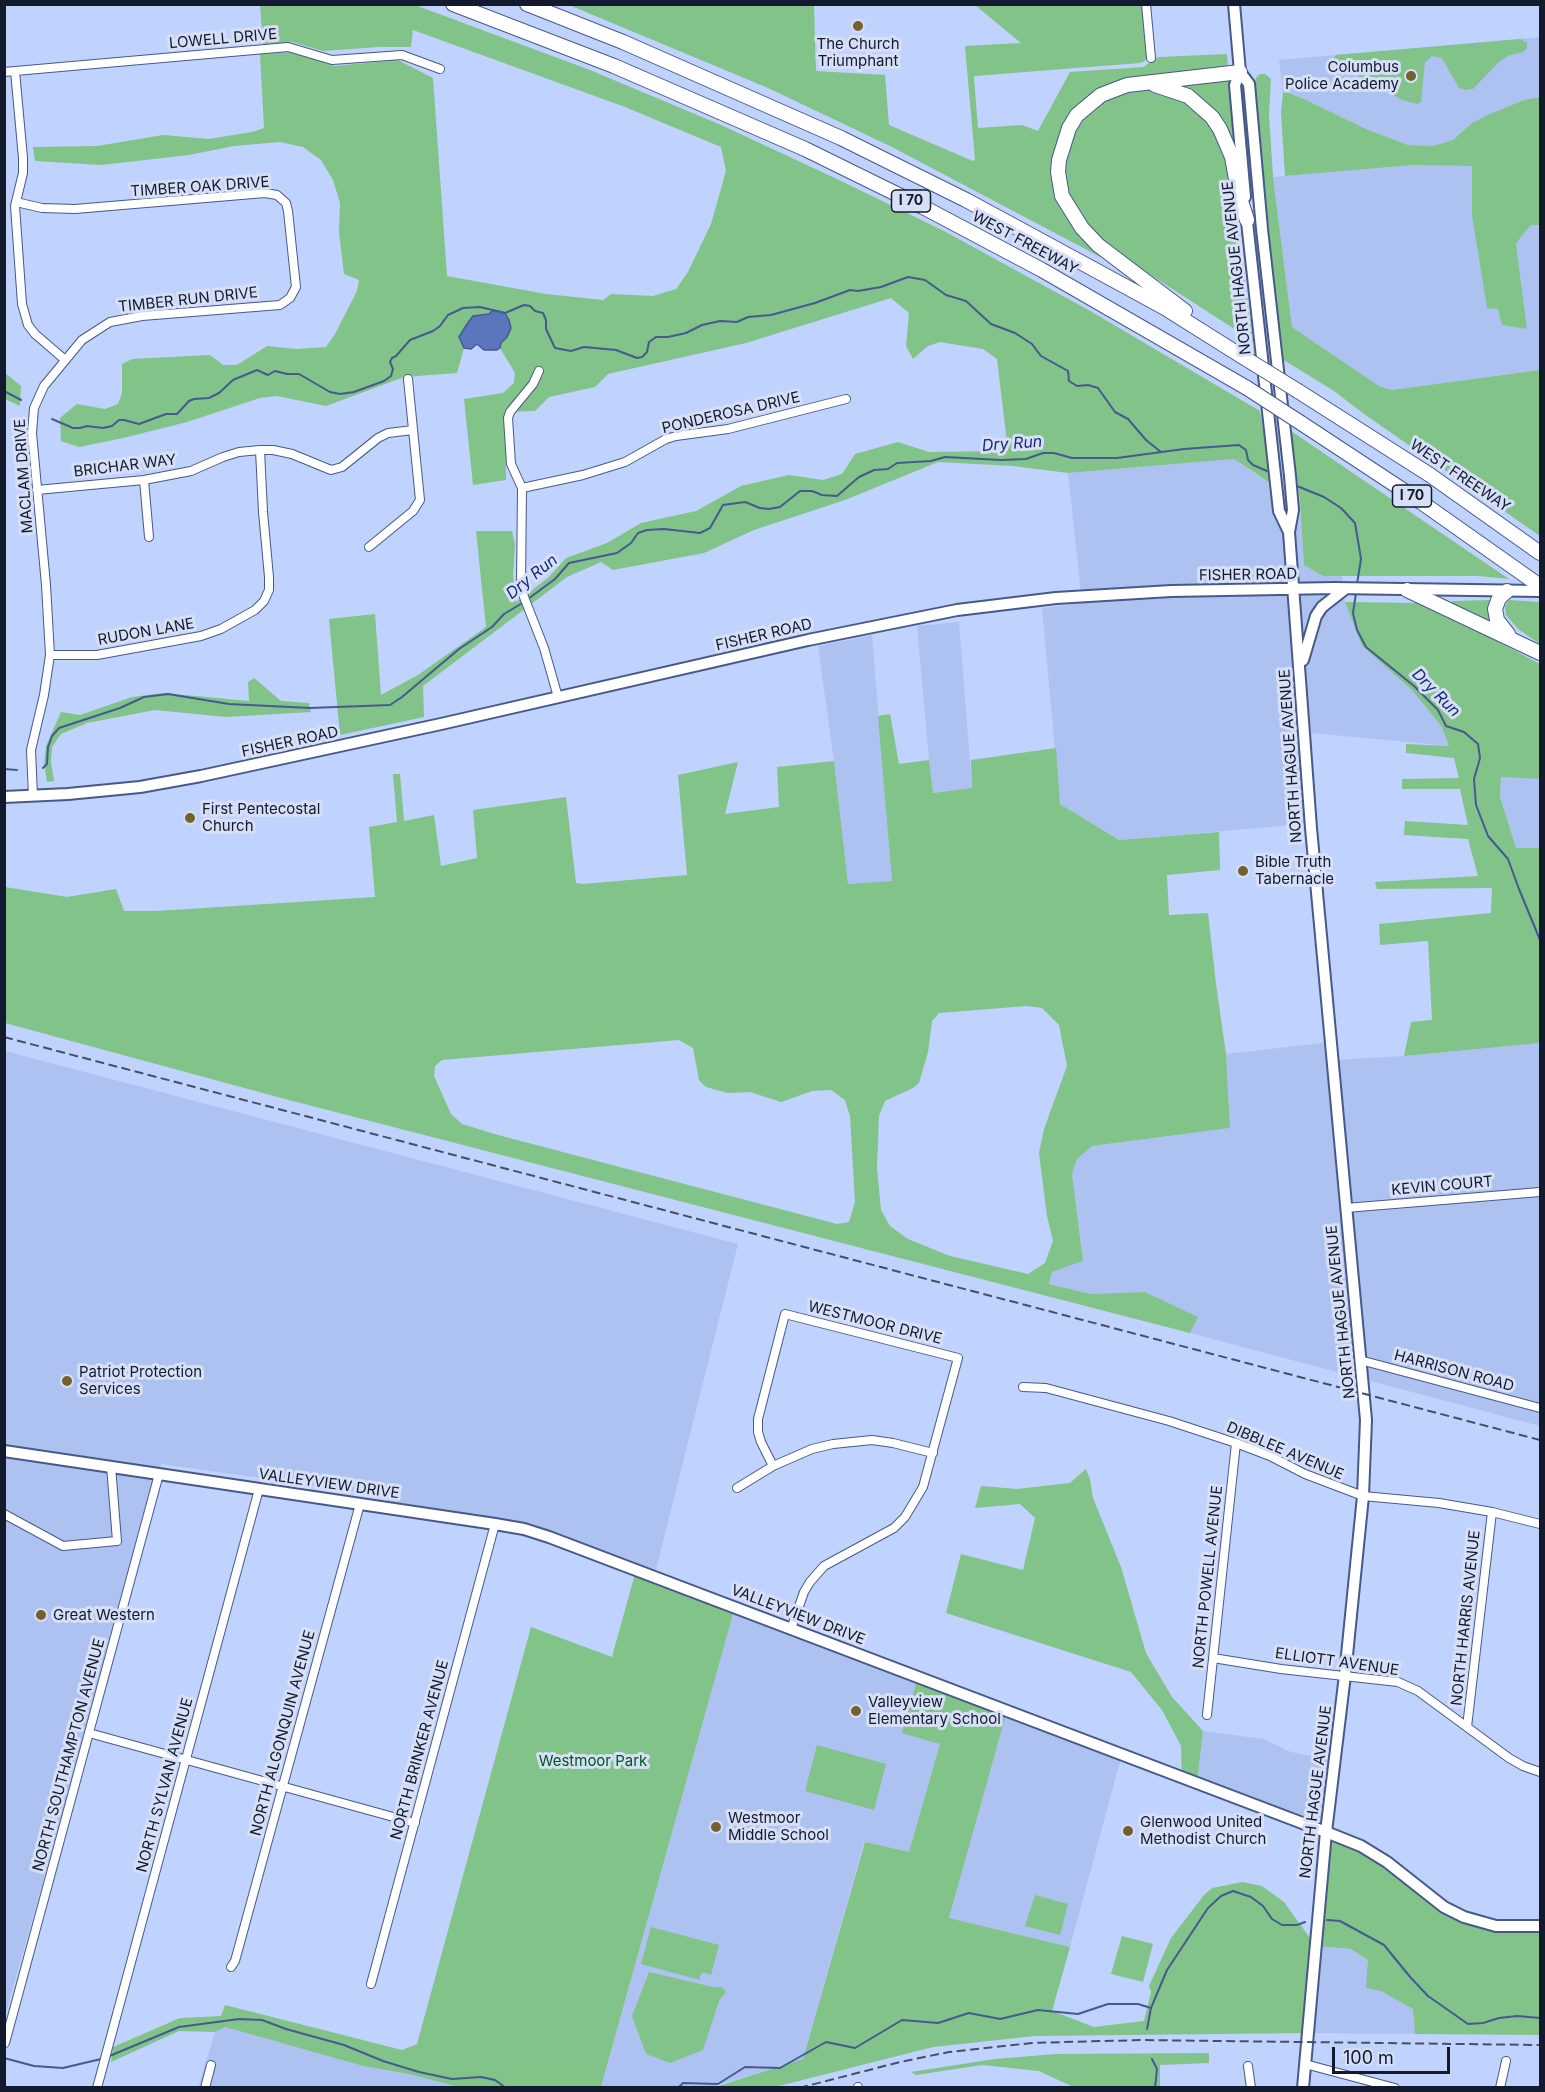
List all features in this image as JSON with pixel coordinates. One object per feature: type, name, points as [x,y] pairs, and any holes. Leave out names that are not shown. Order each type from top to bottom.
[{"type":"highway","name":"WEST FREEWAY","points":[[453,4],[615,66],[805,150],[923,207],[1042,270],[1247,388],[1540,586]]},
{"type":"highway","name":"WEST FREEWAY","points":[[527,4],[633,46],[841,138],[1052,246],[1213,337],[1422,470],[1540,554]]},
{"type":"highway","points":[[1213,337],[1186,312],[1098,245],[1082,228],[1062,196],[1058,172],[1059,160],[1069,128],[1077,115],[1101,95],[1127,85],[1240,72]]},
{"type":"highway","points":[[1141,83],[1178,91],[1202,106],[1212,117],[1232,157],[1239,195],[1247,220]]},
{"type":"highway","points":[[1407,590],[1540,654]]},
{"type":"highway","points":[[1507,591],[1499,598],[1496,614],[1500,625],[1514,640]]},
{"type":"main road","name":"NORTH HAGUE AVENUE","points":[[1234,4],[1240,72],[1235,85],[1247,220],[1279,512],[1289,532]]},
{"type":"main road","name":"NORTH HAGUE AVENUE","points":[[1240,72],[1249,84],[1262,229],[1291,488],[1293,510],[1289,532],[1311,828],[1364,1394],[1366,1443],[1363,1496],[1326,1832],[1303,2088]]},
{"type":"main road","name":"FISHER ROAD","points":[[4,797],[140,787],[201,776],[808,640],[957,610],[1056,598],[1133,593],[1345,588],[1540,591]]},
{"type":"main road","points":[[1300,672],[1316,616],[1322,607],[1345,588]]},
{"type":"main road","name":"VALLEYVIEW DRIVE","points":[[4,1451],[495,1524],[549,1537],[1360,1846],[1381,1858],[1444,1906],[1464,1917],[1496,1926],[1540,1926]]},
{"type":"street","points":[[1146,4],[1151,58]]},
{"type":"street","name":"LOWELL DRIVE","points":[[4,72],[288,47],[332,60],[402,55],[440,69]]},
{"type":"street","points":[[15,71],[23,158],[23,173],[16,202],[15,227],[25,314],[35,334],[64,359]]},
{"type":"street","name":"TIMBER OAK DRIVE","points":[[16,202],[42,208],[75,209],[265,193],[277,195],[286,203],[288,211],[296,287],[290,298]]},
{"type":"street","name":"TIMBER RUN DRIVE","points":[[64,359],[82,340],[110,322],[142,316],[280,305],[290,298]]},
{"type":"street","name":"MACLAM DRIVE","points":[[33,796],[31,750],[44,695],[50,656],[48,607],[32,433],[34,408],[44,386],[64,359]]},
{"type":"street","points":[[539,371],[533,384],[510,412],[507,432],[511,464],[522,488],[520,575],[526,601],[544,648],[558,697]]},
{"type":"street","points":[[369,547],[413,511],[420,500],[408,379]]},
{"type":"street","name":"PONDEROSA DRIVE","points":[[522,488],[583,475],[625,462],[666,439],[676,436],[728,429],[846,399]]},
{"type":"street","name":"BRICHAR WAY","points":[[37,490],[144,480],[191,471],[239,452],[260,450],[292,454],[331,470],[342,467],[378,438],[388,433],[413,430]]},
{"type":"street","name":"RUDON LANE","points":[[50,656],[97,655],[201,636],[229,624],[264,601],[269,590],[270,578],[260,450]]},
{"type":"street","points":[[144,480],[149,537]]},
{"type":"street","name":"KEVIN COURT","points":[[1346,1208],[1540,1192]]},
{"type":"street","name":"WESTMOOR DRIVE","points":[[773,1466],[761,1443],[758,1419],[785,1314],[958,1358],[933,1452]]},
{"type":"street","name":"HARRISON ROAD","points":[[1360,1360],[1540,1408]]},
{"type":"street","name":"DIBBLEE AVENUE","points":[[1023,1388],[1046,1388],[1168,1421],[1270,1456],[1305,1474],[1363,1496],[1439,1503],[1492,1512],[1540,1524]]},
{"type":"street","points":[[737,1488],[773,1466],[812,1449],[872,1440],[933,1452],[923,1487],[905,1517],[894,1528],[834,1560],[817,1574],[804,1592],[791,1629]]},
{"type":"street","name":"NORTH POWELL AVENUE","points":[[1207,1715],[1236,1443]]},
{"type":"street","points":[[4,1514],[63,1546],[117,1541],[111,1466]]},
{"type":"street","name":"NORTH SOUTHAMPTON AVENUE","points":[[5,2043],[159,1474]]},
{"type":"street","name":"NORTH SYLVAN AVENUE","points":[[97,2088],[259,1489]]},
{"type":"street","name":"NORTH ALGONQUIN AVENUE","points":[[231,1967],[235,1961],[360,1504]]},
{"type":"street","name":"NORTH HARRIS AVENUE","points":[[1467,1727],[1492,1512]]},
{"type":"street","name":"NORTH BRINKER AVENUE","points":[[371,1984],[495,1524]]},
{"type":"street","name":"ELLIOTT AVENUE","points":[[1213,1658],[1281,1669],[1387,1679],[1408,1686],[1523,1766],[1540,1772]]},
{"type":"street","points":[[89,1733],[415,1822]]},
{"type":"street","points":[[1500,2088],[1506,2061]]},
{"type":"street","points":[[1305,2064],[1395,2088]]},
{"type":"street","points":[[205,2088],[211,2066]]},
{"type":"street","points":[[1248,2066],[1251,2088]]},
{"type":"shaded area","name":"Columbus Police Academy","points":[[1540,37],[1540,97],[1524,100],[1472,123],[1453,140],[1433,146],[1408,145],[1366,129],[1306,100],[1283,93],[1279,60]]},
{"type":"shaded area","points":[[1413,165],[1472,166],[1472,216],[1487,307],[1499,308],[1502,325],[1527,329],[1516,242],[1531,225],[1540,225],[1540,370],[1392,390],[1379,386],[1292,327],[1273,177]]},
{"type":"shaded area","points":[[493,310],[505,313],[511,328],[500,348],[484,350],[477,344],[471,349],[464,348],[459,337],[473,316],[489,314]]},
{"type":"shaded area","points":[[1234,459],[1300,501],[1304,565],[1323,576],[1342,575],[1345,602],[1362,646],[1412,690],[1442,727],[1450,746],[1311,733],[1315,823],[1119,840],[1060,804],[1042,608],[1082,603],[1068,473]]},
{"type":"shaded area","points":[[959,622],[972,788],[932,793],[917,626]]},
{"type":"shaded area","points":[[872,635],[892,881],[848,884],[818,646]]},
{"type":"shaded area","points":[[1501,777],[1540,779],[1540,848],[1516,849],[1500,797]]},
{"type":"shaded area","points":[[1331,1042],[1333,1060],[1404,1056],[1540,1043],[1540,1426],[1190,1333],[1198,1317],[1145,1292],[1091,1294],[1049,1284],[1052,1272],[1083,1261],[1072,1173],[1076,1159],[1092,1146],[1230,1128],[1226,1054]]},
{"type":"shaded area","points":[[5,1051],[738,1244],[654,1577],[549,1537],[388,1508],[387,1496],[161,1464],[5,2016]]},
{"type":"shaded area","points":[[735,1607],[918,1677],[940,1744],[909,1853],[864,1842],[803,2059],[711,2087],[601,2088]]},
{"type":"shaded area","points":[[1007,1711],[1122,1754],[1070,1947],[949,1918]]},
{"type":"shaded area","points":[[1203,1731],[1264,1739],[1291,1752],[1335,1761],[1326,1832],[1197,1783]]},
{"type":"shaded area","points":[[1316,1946],[1352,1949],[1369,1961],[1367,1988],[1381,1991],[1413,2009],[1415,2034],[1308,2033]]},
{"type":"shaded area","points":[[225,2027],[363,2066],[409,2074],[458,2087],[198,2088],[215,2032]]},
{"type":"green space","points":[[260,5],[415,5],[590,70],[721,125],[837,179],[944,231],[1092,312],[1260,411],[1273,485],[1234,459],[1068,473],[1013,466],[938,462],[845,500],[754,530],[704,553],[613,570],[601,562],[567,577],[423,686],[424,717],[340,735],[329,619],[375,614],[381,695],[418,675],[486,627],[476,531],[512,531],[515,545],[513,575],[516,602],[548,578],[566,558],[607,543],[641,523],[696,511],[741,486],[789,475],[823,480],[842,474],[855,454],[898,442],[929,452],[1008,451],[997,359],[983,349],[940,342],[928,346],[913,359],[906,346],[909,313],[891,298],[746,343],[608,374],[595,387],[549,397],[535,411],[505,412],[506,480],[473,485],[464,399],[503,393],[514,383],[515,373],[500,348],[510,328],[489,314],[473,316],[461,333],[459,337],[464,348],[457,373],[404,377],[326,406],[277,396],[260,398],[187,422],[123,438],[79,447],[61,441],[60,418],[77,404],[105,409],[118,404],[122,393],[122,364],[132,359],[210,355],[223,365],[237,365],[267,346],[296,349],[326,347],[335,334],[357,291],[359,280],[344,274],[339,232],[340,203],[333,180],[321,160],[303,147],[280,142],[234,146],[189,155],[101,165],[35,161],[33,147],[97,146],[163,135],[209,139],[264,128],[260,54],[292,52],[334,66],[398,60],[433,78],[447,276],[546,294],[603,300],[611,294],[653,296],[676,289],[688,272],[711,224],[726,171],[721,147],[625,107],[413,30],[411,47],[323,51],[292,42],[263,44]]},
{"type":"green space","points":[[569,5],[814,5],[816,71],[885,75],[889,125],[973,161],[975,160],[965,46],[1021,43],[975,5],[1143,5],[1147,56],[1145,61],[1140,63],[975,76],[978,128],[1022,125],[1038,131],[1070,72],[1144,67],[1153,59],[1160,57],[1227,54],[1228,69],[1131,78],[1102,88],[1081,103],[1055,183],[1107,257],[1106,260],[892,147],[768,88]]},
{"type":"green space","points":[[1521,39],[1527,43],[1527,48],[1523,52],[1510,55],[1500,61],[1473,89],[1459,88],[1442,58],[1432,56],[1425,62],[1421,102],[1417,104],[1402,100],[1335,62],[1333,58],[1336,55]]},
{"type":"green space","points":[[1260,74],[1265,74],[1271,79],[1269,114],[1273,177],[1292,327],[1379,386],[1392,390],[1540,370],[1540,536],[1334,391],[1282,359],[1254,83]]},
{"type":"green space","points":[[1229,76],[1235,148],[1176,85]]},
{"type":"green space","points":[[1140,89],[1155,89],[1182,98],[1214,127],[1230,170],[1253,341],[1129,261],[1101,240],[1082,219],[1066,189],[1067,148],[1080,121],[1102,101],[1115,94]]},
{"type":"green space","points":[[1283,93],[1306,100],[1366,129],[1408,145],[1433,146],[1453,140],[1472,123],[1488,115],[1524,100],[1540,97],[1540,225],[1531,225],[1516,243],[1527,329],[1502,325],[1498,309],[1487,308],[1472,216],[1472,166],[1413,165],[1285,176],[1281,113]]},
{"type":"green space","points":[[4,372],[21,386],[20,406],[5,399]]},
{"type":"green space","points":[[1290,431],[1509,579],[1479,576],[1323,576],[1304,565],[1300,501]]},
{"type":"green space","points":[[1492,600],[1494,626],[1453,606],[1452,601]]},
{"type":"green space","points":[[1509,600],[1540,602],[1540,644],[1518,629],[1506,615],[1505,606]]},
{"type":"green space","points":[[1345,602],[1418,603],[1448,615],[1540,664],[1540,779],[1501,777],[1500,797],[1516,848],[1540,848],[1540,1043],[1404,1056],[1411,1022],[1432,1020],[1428,941],[1380,945],[1379,924],[1491,913],[1492,888],[1377,889],[1375,882],[1478,876],[1468,839],[1404,835],[1405,821],[1468,825],[1460,789],[1402,789],[1402,779],[1459,778],[1454,758],[1406,753],[1406,744],[1449,746],[1442,727],[1412,690],[1362,646]]},
{"type":"green space","points":[[254,678],[281,701],[309,703],[311,712],[226,717],[155,710],[87,723],[61,734],[52,747],[51,762],[54,781],[47,782],[44,764],[46,746],[61,712],[80,715],[132,697],[164,693],[249,701],[248,682]]},
{"type":"green space","points":[[890,714],[899,764],[929,760],[933,793],[972,788],[971,760],[1056,748],[1060,804],[1119,840],[1219,832],[1220,870],[1167,875],[1169,915],[1208,913],[1226,1054],[1230,1128],[1092,1146],[1077,1159],[1072,1173],[1083,1261],[1052,1272],[1049,1284],[1091,1294],[1145,1292],[1198,1317],[1190,1333],[285,1099],[5,1023],[5,887],[67,897],[116,889],[124,911],[157,911],[375,897],[369,827],[397,822],[393,774],[400,774],[404,821],[434,815],[441,866],[477,858],[473,810],[566,797],[576,883],[583,884],[687,875],[678,775],[738,762],[725,814],[779,807],[777,767],[834,761],[848,884],[892,881],[878,716]],"holes":[[[1027,1006],[1042,1008],[1059,1025],[1067,1066],[1044,1129],[1039,1153],[1047,1216],[1053,1241],[1045,1263],[1028,1274],[950,1256],[908,1239],[890,1226],[881,1210],[877,1168],[879,1116],[885,1101],[919,1083],[928,1052],[932,1021],[939,1013]],[[679,1040],[693,1048],[699,1080],[706,1087],[728,1093],[750,1092],[781,1102],[812,1091],[831,1090],[845,1100],[850,1116],[855,1202],[849,1222],[837,1224],[462,1124],[451,1114],[434,1076],[435,1066],[442,1060]]]},
{"type":"green space","points":[[1086,1469],[1093,1498],[1121,1567],[1146,1653],[1172,1697],[1203,1731],[1197,1783],[1182,1777],[1181,1746],[1162,1710],[1131,1672],[946,1613],[961,1554],[1023,1570],[1035,1518],[1020,1504],[975,1508],[981,1486],[1017,1489],[1070,1483]]},
{"type":"green space","name":"Westmoor Park","points":[[636,1570],[735,1607],[601,2087],[458,2087],[409,2074],[363,2066],[225,2027],[215,2032],[179,2031],[111,2062],[113,2047],[180,2018],[221,2016],[225,2005],[402,2050],[417,2044],[531,1627],[612,1657]]},
{"type":"green space","points":[[918,1677],[1007,1711],[949,1918],[1070,1947],[1052,2011],[1094,2027],[1144,2021],[1151,1992],[1149,1986],[1171,1938],[1212,1888],[1243,1882],[1262,1886],[1284,1902],[1315,1945],[1326,1832],[1361,1846],[1433,1898],[1478,1922],[1540,1925],[1540,2035],[1415,2034],[1413,2009],[1381,1991],[1366,1988],[1368,1960],[1351,1949],[1316,1946],[1308,2033],[1035,2036],[933,2047],[775,2087],[712,2088],[803,2059],[865,1842],[909,1852],[940,1744],[902,1733]]},
{"type":"green space","points":[[817,1745],[886,1764],[874,1810],[805,1791]]},
{"type":"green space","points":[[1035,1895],[1068,1904],[1060,1935],[1025,1926]]},
{"type":"green space","points":[[651,1927],[719,1945],[711,1975],[703,1972],[700,1980],[641,1964]]},
{"type":"green space","points":[[1122,1936],[1153,1944],[1143,1982],[1111,1974]]},
{"type":"green space","points":[[649,1972],[713,1987],[722,1987],[726,1992],[719,2001],[703,2050],[670,2063],[646,2054],[632,2016]]},
{"type":"green space","points":[[1209,2053],[1209,2063],[1160,2065],[1160,2087],[1073,2087],[1039,2071],[982,2065],[916,2075],[911,2072],[995,2059],[1056,2054]]},
{"type":"waterway","points":[[52,419],[73,428],[87,426],[103,428],[112,426],[119,420],[139,424],[166,414],[177,414],[189,401],[209,398],[219,393],[233,380],[257,370],[268,375],[275,371],[299,374],[330,392],[340,394],[354,392],[384,381],[391,376],[392,358],[410,340],[433,331],[448,315],[463,308],[480,307],[505,313],[524,305],[530,306],[535,311],[543,313],[546,329],[555,348],[571,351],[584,347],[616,350],[637,358],[647,352],[649,342],[656,337],[686,333],[702,325],[720,321],[737,322],[748,317],[771,315],[815,303],[850,290],[881,287],[908,277],[925,280],[946,295],[966,301],[991,324],[1015,333],[1032,344],[1041,356],[1068,371],[1069,381],[1077,386],[1088,385],[1098,388],[1115,412],[1128,419],[1146,440],[1161,452]]},
{"type":"waterway","points":[[4,391],[21,400]]},
{"type":"waterway","name":"Dry Run","points":[[528,599],[555,579],[569,563],[617,553],[631,543],[638,533],[664,529],[700,533],[710,528],[723,505],[745,502],[769,509],[780,507],[800,491],[837,496],[859,477],[874,470],[888,469],[897,463],[931,461],[945,457],[1026,459],[1043,453],[1054,453],[1072,458],[1117,458],[1184,449],[1239,445],[1246,450],[1248,460],[1253,465],[1267,471]]},
{"type":"waterway","name":"Dry Run","points":[[1297,486],[1324,497],[1341,508],[1355,523],[1361,559],[1357,584]]},
{"type":"waterway","name":"Dry Run","points":[[1356,593],[1353,613],[1357,630],[1366,647],[1414,686],[1438,710],[1446,726],[1464,732],[1478,744],[1480,758],[1474,779],[1476,805],[1488,836],[1508,859],[1540,940]]},
{"type":"waterway","name":"Dry Run","points":[[43,768],[47,764],[48,747],[52,736],[59,728],[120,708],[144,697],[168,694],[229,704],[310,708],[390,705],[459,649],[492,627],[504,614],[524,602]]},
{"type":"waterway","name":"Dry Run","points":[[4,769],[17,770]]},
{"type":"waterway","points":[[1147,2029],[1151,2008],[1167,1970],[1208,1908],[1221,1896],[1233,1891],[1251,1897],[1263,1906],[1272,1919],[1282,1925],[1297,1925],[1305,1922]]},
{"type":"waterway","points":[[1327,1920],[1340,1921],[1384,1945],[1428,1996],[1468,2024],[1517,2016],[1540,2018]]},
{"type":"waterway","points":[[678,2088],[683,2083],[718,2084],[745,2067],[780,2068],[826,2042],[855,2048],[902,2020],[938,2023],[969,2013],[1000,2019],[1038,2010],[1078,2014],[1108,2004],[1138,2004],[1151,2008]]},
{"type":"waterway","points":[[107,2057],[179,2027],[239,2019],[262,2020],[344,2045],[383,2061],[419,2072],[452,2079],[481,2077],[495,2080],[506,2088]]},
{"type":"waterway","points":[[4,2058],[34,2066],[63,2068],[101,2059]]},
{"type":"waterway","points":[[1152,2059],[1157,2069],[1155,2088]]},
{"type":"railway","points":[[4,1037],[1540,1440]]},
{"type":"railway","points":[[799,2088],[949,2052],[1032,2043],[1141,2040],[1540,2045]]},
{"type":"place","name":"The Church Triumphant","points":[[858,26]]},
{"type":"place","name":"Columbus Police Academy","points":[[1411,76]]},
{"type":"place","name":"First Pentecostal Church","points":[[190,818]]},
{"type":"place","name":"Bible Truth Tabernacle","points":[[1243,871]]},
{"type":"place","name":"Patriot Protection Services","points":[[67,1381]]},
{"type":"place","name":"Great Western","points":[[41,1615]]},
{"type":"place","name":"Valleyview Elementary School","points":[[856,1711]]},
{"type":"place","name":"Westmoor Middle School","points":[[716,1827]]},
{"type":"place","name":"Glenwood United Methodist Church","points":[[1128,1831]]}]
